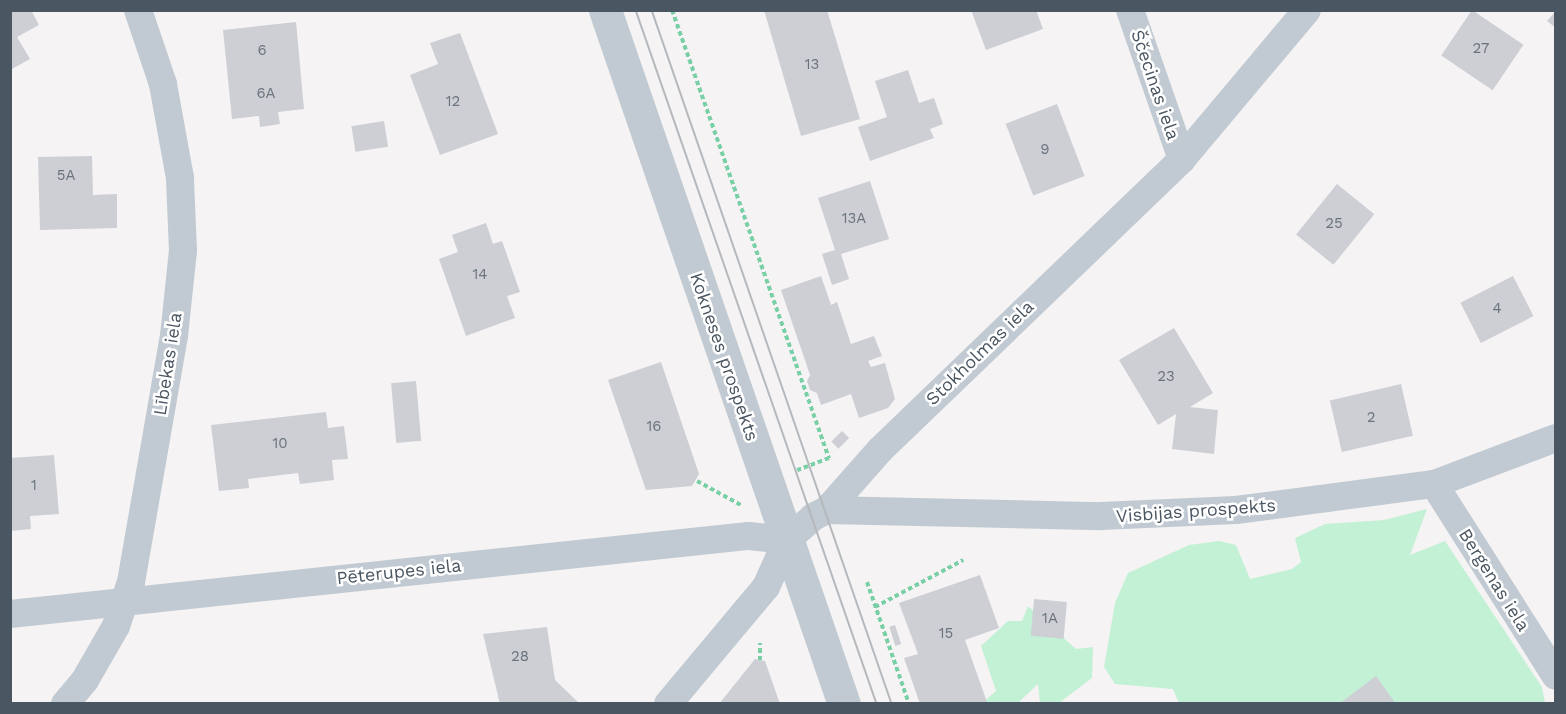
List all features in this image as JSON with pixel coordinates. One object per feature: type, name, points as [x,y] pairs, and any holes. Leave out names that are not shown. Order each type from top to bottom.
[{"type":"street","name":"Lībekas iela","points":[[65,704],[90,671],[116,626],[131,582],[172,348],[183,251],[180,177],[164,84],[138,10]]},
{"type":"street","name":"Kokneses prospekts","points":[[605,10],[844,704]]},
{"type":"street","name":"Ščecinas iela","points":[[1131,10],[1182,159]]},
{"type":"street","name":"Stokholmas iela","points":[[668,704],[766,587],[787,540],[813,517],[827,510],[880,450],[1182,159],[1307,10]]},
{"type":"street","name":"Visbijas prospekts","points":[[827,510],[1141,516],[1301,503],[1434,484],[1556,438]]},
{"type":"street","name":"Bergenas iela","points":[[1434,484],[1556,676]]},
{"type":"street","name":"Pēterupes iela","points":[[10,614],[749,536],[787,540]]},
{"type":"path","points":[[672,10],[830,458]]},
{"type":"path","points":[[697,482],[741,505]]},
{"type":"path","points":[[875,607],[963,560]]},
{"type":"path","points":[[867,582],[909,704]]},
{"type":"green space","points":[[1427,509],[1410,555],[1445,541],[1542,687],[1545,703],[1179,703],[1173,689],[1115,684],[1104,667],[1115,603],[1128,573],[1189,545],[1219,541],[1236,545],[1250,579],[1292,569],[1301,562],[1295,538],[1325,524],[1384,520]]},
{"type":"green space","points":[[1028,606],[1076,649],[1093,647],[1092,678],[1059,703],[1040,703],[1038,684],[1018,703],[981,704],[996,691],[981,646],[1008,621],[1022,621]]},
{"type":"building","points":[[10,10],[31,10],[39,25],[17,37],[30,59],[10,70]]},
{"type":"building","points":[[764,10],[827,10],[860,119],[801,136]]},
{"type":"building","points":[[971,10],[1036,10],[1043,29],[986,50]]},
{"type":"building","points":[[1472,10],[1523,45],[1493,90],[1441,56]]},
{"type":"building","points":[[1556,11],[1556,28],[1547,21]]},
{"type":"building","points":[[296,22],[304,109],[278,112],[280,124],[260,127],[259,116],[232,119],[223,30]]},
{"type":"building","points":[[460,33],[498,134],[440,155],[410,75],[438,64],[430,43]]},
{"type":"building","points":[[908,70],[919,103],[934,98],[943,124],[930,129],[934,138],[870,161],[858,127],[887,117],[875,81]]},
{"type":"building","points":[[1057,104],[1085,176],[1033,196],[1006,124]]},
{"type":"building","points":[[384,121],[388,147],[355,152],[351,126]]},
{"type":"building","points":[[92,156],[93,195],[117,194],[117,228],[40,230],[38,157]]},
{"type":"building","points":[[870,181],[889,239],[841,254],[849,279],[832,285],[822,254],[835,250],[818,198]]},
{"type":"building","points":[[1337,184],[1374,214],[1333,265],[1296,235]]},
{"type":"building","points":[[486,223],[493,244],[502,241],[520,292],[507,296],[515,318],[466,336],[439,259],[458,252],[452,235]]},
{"type":"building","points":[[821,276],[831,305],[837,302],[851,344],[874,336],[882,356],[868,361],[871,367],[885,363],[895,399],[888,408],[859,418],[851,394],[821,405],[817,393],[810,390],[807,381],[810,375],[781,290]]},
{"type":"building","points":[[1513,276],[1533,316],[1481,343],[1460,303]]},
{"type":"building","points":[[1174,328],[1213,393],[1190,407],[1218,410],[1214,454],[1172,449],[1176,414],[1158,425],[1119,360]]},
{"type":"building","points":[[661,362],[699,474],[692,486],[646,490],[608,380]]},
{"type":"building","points":[[416,381],[421,441],[396,443],[391,383]]},
{"type":"building","points":[[1401,384],[1413,436],[1342,452],[1330,400]]},
{"type":"building","points":[[326,412],[328,428],[344,426],[348,459],[332,460],[334,480],[300,484],[298,473],[248,479],[249,488],[219,491],[211,425]]},
{"type":"building","points":[[842,431],[849,438],[838,449],[831,442]]},
{"type":"building","points":[[54,455],[59,514],[30,516],[31,529],[10,531],[10,458]]},
{"type":"building","points":[[980,575],[999,628],[965,640],[987,702],[920,704],[904,658],[918,654],[899,603]]},
{"type":"building","points":[[1034,599],[1067,602],[1064,639],[1031,636]]},
{"type":"building","points":[[895,625],[901,644],[895,646],[889,627]]},
{"type":"building","points":[[547,627],[555,680],[580,704],[500,704],[483,634]]},
{"type":"building","points":[[755,659],[765,661],[780,704],[719,704]]},
{"type":"building","points":[[1376,676],[1396,704],[1339,704]]},
{"type":"tram line","points":[[636,10],[877,704]]},
{"type":"tram line","points":[[652,10],[892,704]]}]
